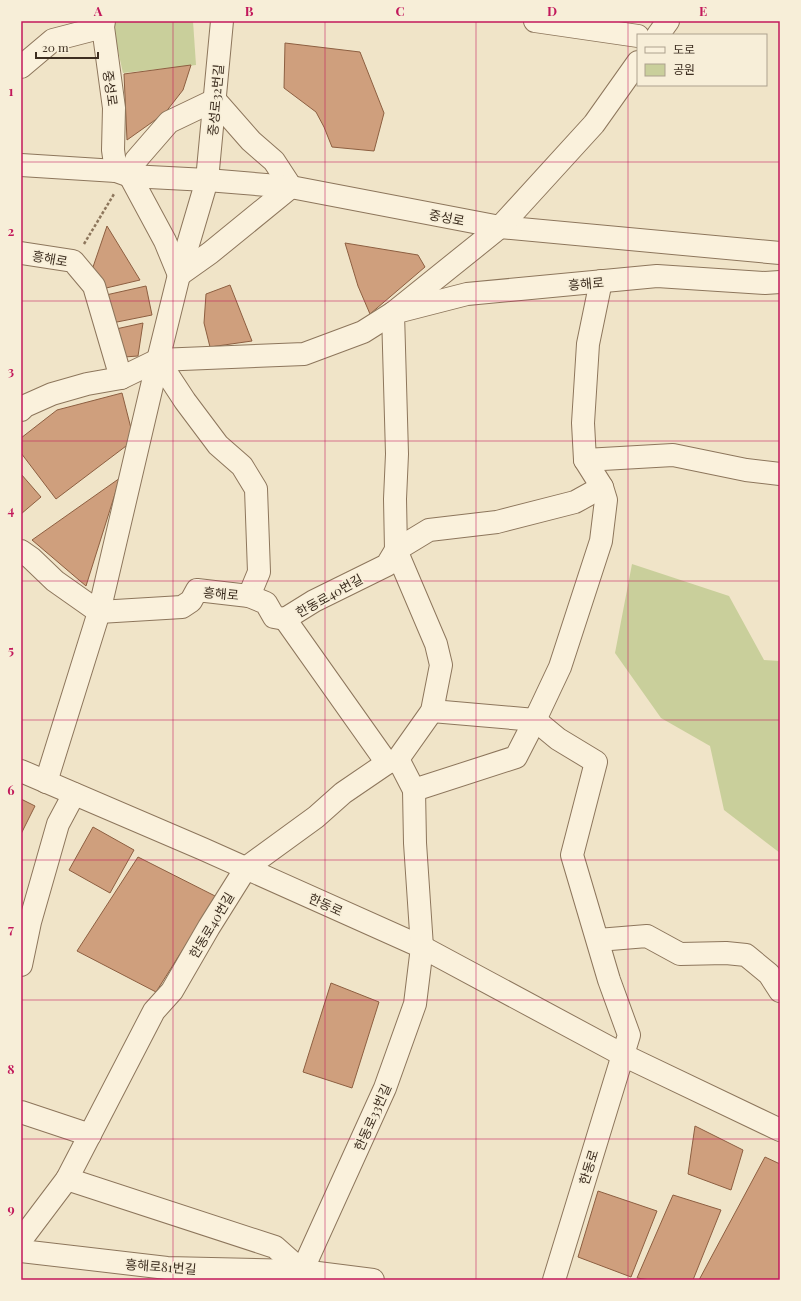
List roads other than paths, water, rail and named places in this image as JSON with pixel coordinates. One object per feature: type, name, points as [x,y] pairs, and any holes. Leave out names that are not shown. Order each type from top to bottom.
[{"type":"street","name":"중성로32번길","points":[[46,782],[99,612],[179,275],[207,180],[222,21]]},
{"type":"street","points":[[535,21],[588,25],[637,36]]},
{"type":"street","points":[[659,34],[668,21]]},
{"type":"street","name":"중성로","points":[[21,67],[53,40],[104,24],[114,108],[113,150],[123,174]]},
{"type":"street","name":"흥해로","points":[[21,410],[25,406],[52,394],[87,384],[121,378],[158,360],[304,354],[363,332],[393,312],[500,227],[594,124],[637,63]]},
{"type":"street","points":[[215,100],[251,141],[274,161],[290,186],[210,253],[179,275],[165,241],[123,174],[169,122],[215,100]]},
{"type":"street","name":"중성로","points":[[21,165],[290,186],[500,227],[780,253]]},
{"type":"street","name":"흥해로","points":[[21,253],[73,261],[94,286],[121,378]]},
{"type":"street","name":"흥해로","points":[[393,312],[467,294],[657,276],[766,283],[780,282]]},
{"type":"street","points":[[414,790],[516,757],[560,666],[601,541],[606,500],[602,487],[585,460],[583,423],[588,344],[601,281]]},
{"type":"street","name":"한동로40번길","points":[[90,1135],[154,1011],[172,991],[209,927],[246,868],[316,817],[344,793],[393,761],[432,712],[441,665],[436,644],[396,550],[395,499],[398,454],[393,312]]},
{"type":"street","name":"흥해로","points":[[99,612],[182,607],[191,602],[197,590],[248,596],[259,572],[256,489],[242,466],[218,445],[158,360]]},
{"type":"street","points":[[585,460],[672,455],[746,470],[780,474]]},
{"type":"street","points":[[396,550],[429,530],[497,522],[575,502],[602,487]]},
{"type":"street","name":"한동로40번길","points":[[396,550],[387,565],[314,601],[285,620],[414,790]]},
{"type":"street","points":[[21,551],[31,558],[55,581],[99,612]]},
{"type":"street","points":[[248,596],[266,603],[274,617],[285,620]]},
{"type":"street","points":[[432,712],[535,720]]},
{"type":"street","name":"한동로","points":[[535,720],[558,738],[596,762],[572,854],[609,980],[629,1035],[554,1280]]},
{"type":"street","name":"한동로","points":[[21,771],[246,868],[422,948],[623,1054],[778,1125]]},
{"type":"street","name":"한동로33번길","points":[[301,1276],[385,1088],[415,1004],[422,948],[414,843],[414,790]]},
{"type":"street","points":[[21,965],[30,922],[58,824],[74,794]]},
{"type":"street","points":[[598,940],[647,936],[680,954],[726,953],[746,955],[769,974],[780,991]]},
{"type":"street","points":[[21,1112],[90,1135],[67,1179],[21,1240]]},
{"type":"street","points":[[67,1179],[276,1247],[301,1276]]},
{"type":"street","name":"흥해로81번길","points":[[21,1251],[167,1268],[372,1280]]}]
